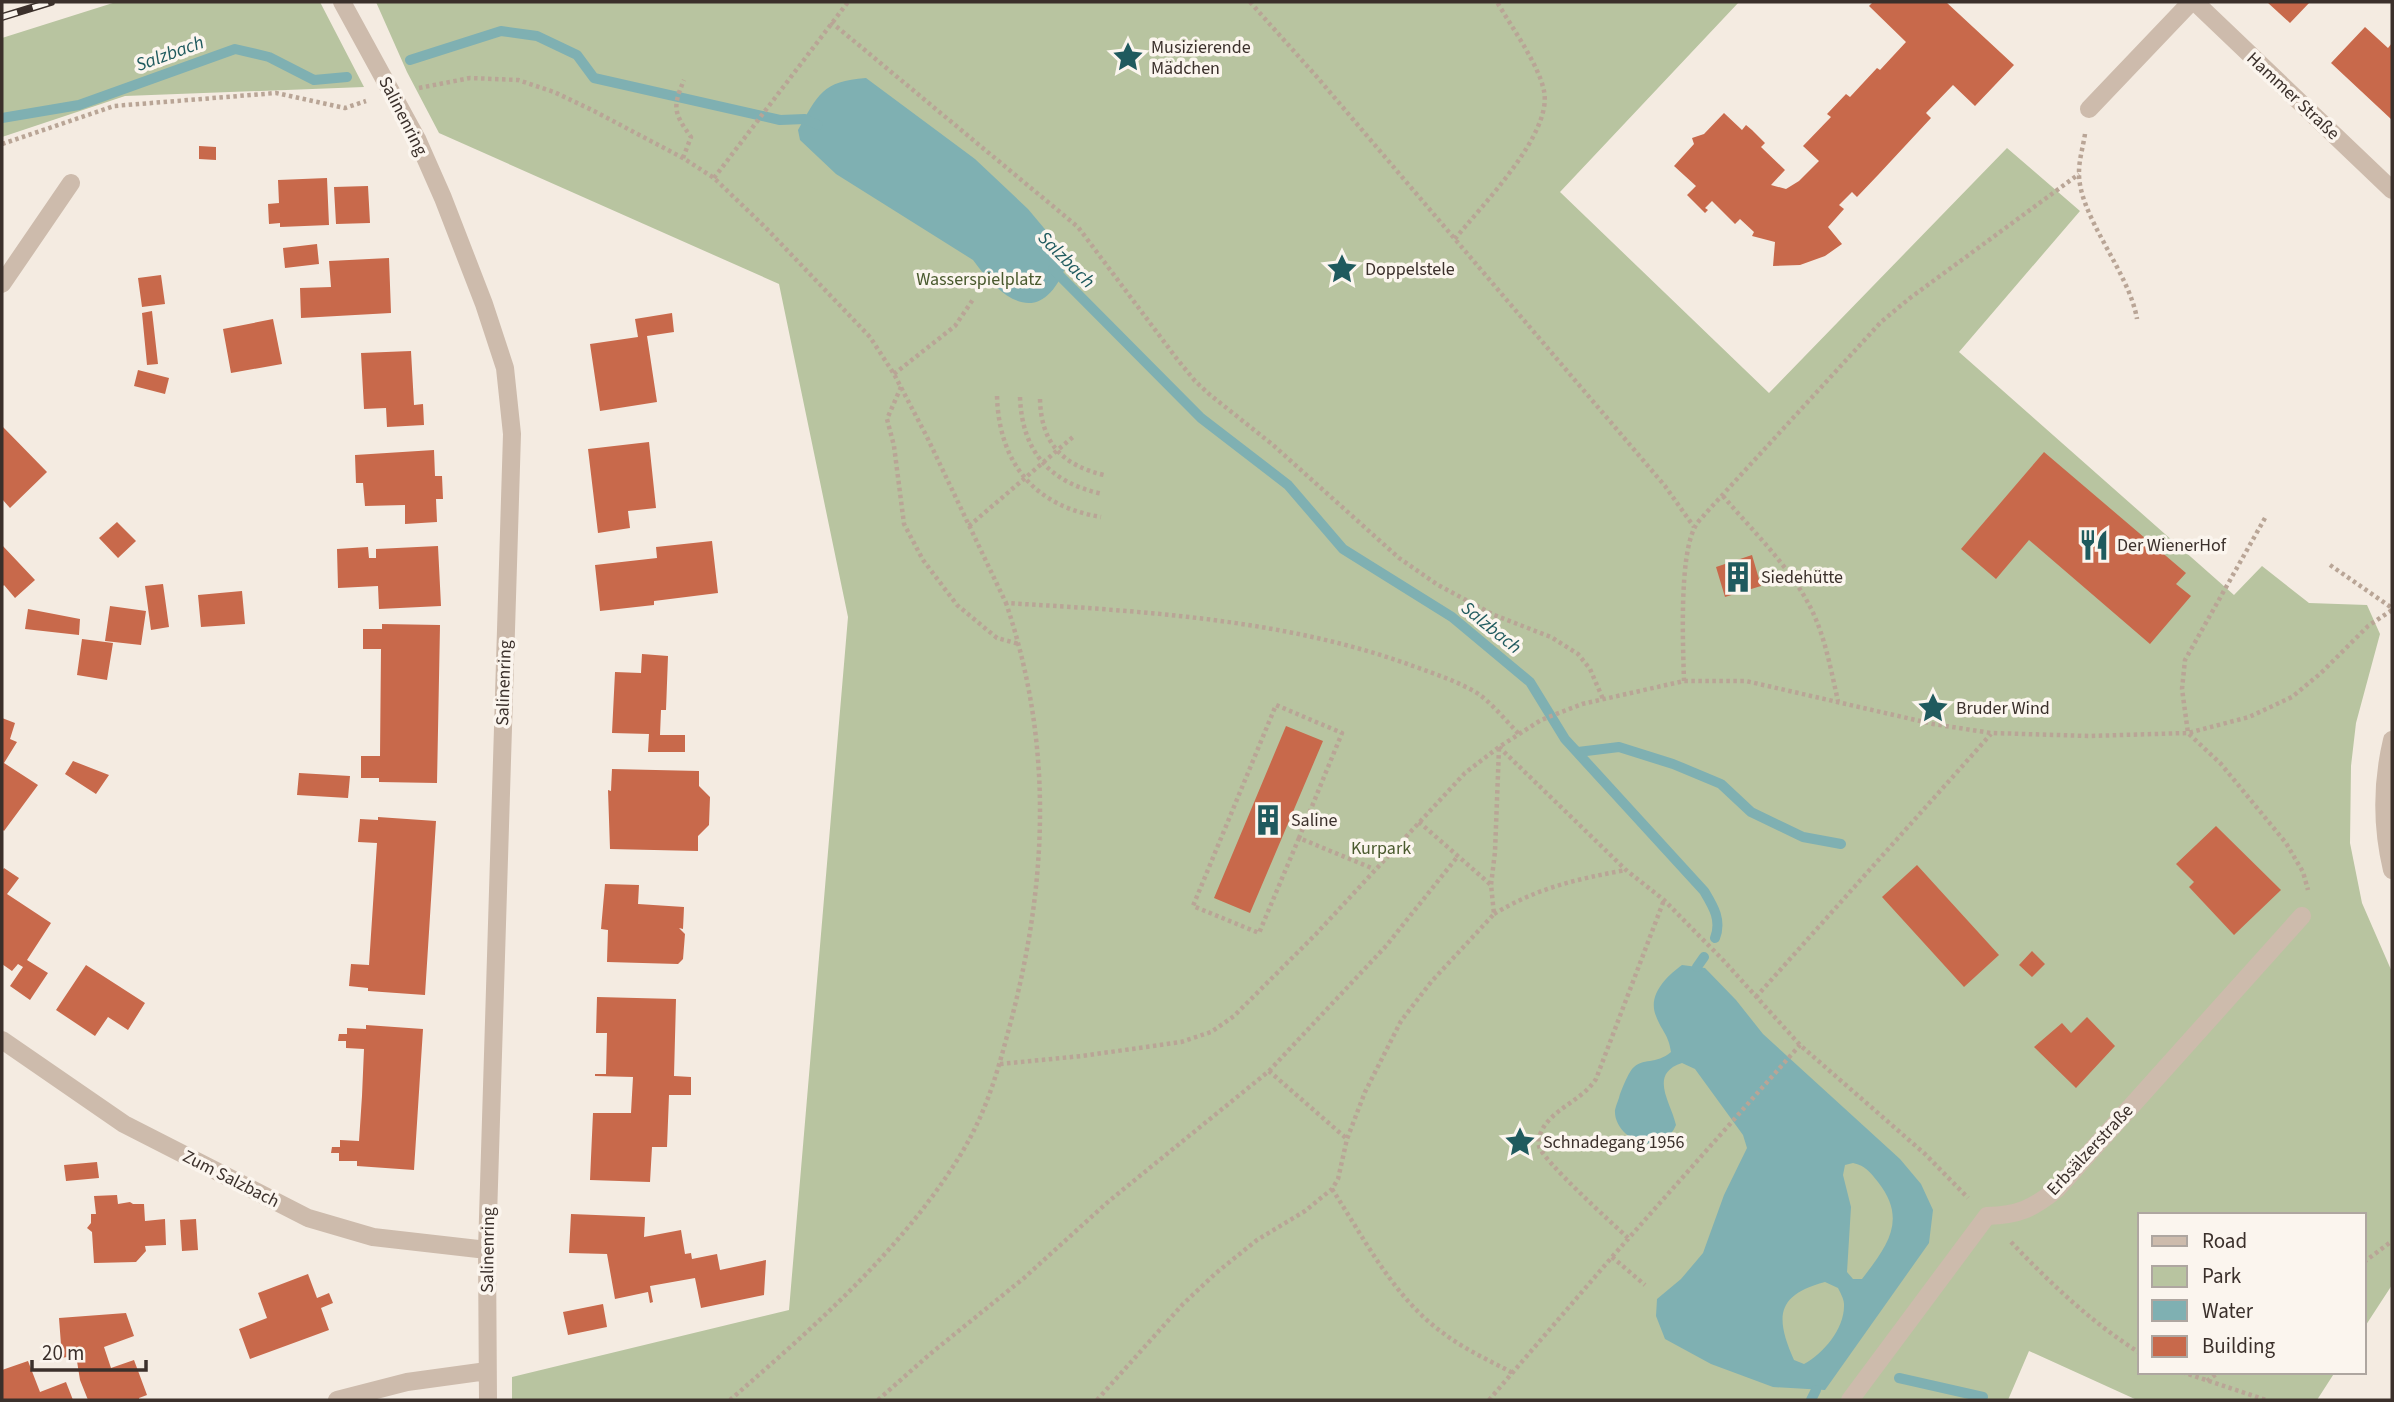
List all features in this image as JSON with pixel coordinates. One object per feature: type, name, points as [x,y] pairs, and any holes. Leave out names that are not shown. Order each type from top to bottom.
[{"type":"street","name":"Salinenring","points":[[342,2],[417,139],[443,198],[484,304],[505,368],[512,434],[487,1250],[488,1400]]},
{"type":"street","points":[[2089,109],[2203,5]]},
{"type":"street","name":"Hammer Straße","points":[[2203,5],[2392,190]]},
{"type":"street","points":[[2,285],[71,183]]},
{"type":"street","points":[[2392,740],[2388,757],[2385,807],[2387,849],[2392,870]]},
{"type":"street","name":"Erbsälzerstraße","points":[[1987,1216],[2012,1215],[2024,1211],[2038,1204],[2057,1188],[2302,916]]},
{"type":"street","name":"Zum Salzbach","points":[[2,1040],[124,1124],[308,1219],[373,1237],[487,1250]]},
{"type":"street","points":[[1850,1400],[1987,1216]]},
{"type":"street","points":[[337,1400],[407,1382],[487,1371]]},
{"type":"path","points":[[714,178],[848,2]]},
{"type":"path","points":[[1250,2],[1665,486],[1694,527]]},
{"type":"path","points":[[1455,239],[1527,150],[1537,133],[1545,106],[1542,83],[1497,2]]},
{"type":"path","points":[[831,22],[1078,228],[1177,359],[1209,394],[1273,445],[1399,558],[1438,585],[1494,615],[1551,637],[1578,654],[1593,675],[1603,699]]},
{"type":"path","points":[[2,144],[114,106],[276,93],[345,108],[393,94],[470,78],[518,80],[554,92],[594,111],[683,158],[714,178],[870,337],[894,374],[1006,603],[1020,644],[1031,692],[1037,739],[1041,827],[1038,877],[1028,947],[993,1088],[979,1121],[955,1163],[928,1201],[861,1279],[806,1334],[730,1400]]},
{"type":"path","points":[[683,158],[691,137],[676,116],[677,97],[684,80]]},
{"type":"path","points":[[2089,109],[2079,174],[2091,216],[2131,296],[2137,320]]},
{"type":"path","points":[[1684,681],[1682,631],[1687,560],[1694,527],[1881,322],[2079,174]]},
{"type":"path","points":[[894,374],[955,327],[974,298]]},
{"type":"path","points":[[901,387],[887,419],[894,446],[904,524],[922,560],[957,605],[997,638],[1020,644]]},
{"type":"path","points":[[997,396],[1003,440],[1012,460],[1025,478],[1040,494],[1059,505],[1079,513],[1101,517]]},
{"type":"path","points":[[1020,397],[1024,432],[1042,463],[1070,484],[1103,494]]},
{"type":"path","points":[[1040,399],[1043,426],[1056,450],[1070,463],[1086,471],[1104,475]]},
{"type":"path","points":[[970,526],[1074,436]]},
{"type":"path","points":[[1723,496],[1784,567],[1808,604],[1825,647],[1838,701]]},
{"type":"path","points":[[2265,518],[2185,660],[2182,689],[2188,733],[2221,764],[2286,843],[2303,872],[2311,899],[2310,907],[2302,916]]},
{"type":"path","points":[[1000,1063],[1082,1056],[1169,1044],[1211,1032],[1234,1016],[1262,989],[1465,774],[1519,734],[1541,720],[1564,711],[1603,699],[1684,681],[1746,681],[1933,724],[1991,733],[2089,736],[2188,733],[2249,717],[2292,697],[2321,673],[2368,625],[2392,609],[2330,565]]},
{"type":"path","points":[[1006,603],[1090,608],[1211,621],[1281,632],[1369,651],[1445,677],[1479,694],[1519,734]]},
{"type":"path","points":[[1276,705],[1342,733],[1298,838],[1259,933],[1193,906],[1276,705]]},
{"type":"path","points":[[1756,997],[1991,733]]},
{"type":"path","points":[[1499,747],[1626,870],[1664,900],[1800,1045],[1925,1154],[2046,1279],[2138,1352]]},
{"type":"path","points":[[1494,914],[1491,885],[1499,747]]},
{"type":"path","points":[[1419,822],[1491,885]]},
{"type":"path","points":[[1298,838],[1374,869]]},
{"type":"path","points":[[878,1400],[1024,1278],[1109,1201],[1269,1071],[1386,946],[1458,856]]},
{"type":"path","points":[[1097,1400],[1183,1304],[1216,1273],[1257,1240],[1305,1211],[1332,1189],[1338,1179],[1348,1139],[1375,1069],[1401,1021],[1431,982],[1494,914],[1518,899],[1546,888],[1626,870]]},
{"type":"path","points":[[1628,1238],[1553,1165],[1539,1146],[1539,1136],[1551,1118],[1590,1088],[1596,1079],[1664,900]]},
{"type":"path","points":[[1489,1400],[1628,1238],[1800,1045]]},
{"type":"path","points":[[1269,1071],[1348,1139]]},
{"type":"path","points":[[1332,1189],[1382,1266],[1414,1308],[1443,1334],[1513,1373]]},
{"type":"path","points":[[2366,1260],[2392,1241]]},
{"type":"path","points":[[1612,1257],[1645,1284]]},
{"type":"path","points":[[2188,1374],[2266,1400]]},
{"type":"path","points":[[2207,1381],[2216,1374]]},
{"type":"green space","points":[[116,2],[320,2],[364,87],[125,96],[2,137],[2,38]]},
{"type":"green space","name":"Kurpark","points":[[376,2],[1739,2],[1560,192],[1769,393],[2007,148],[2080,211],[1959,352],[2234,595],[2262,566],[2309,603],[2367,605],[2380,634],[2356,723],[2351,766],[2350,843],[2362,903],[2392,972],[2392,1285],[2366,1325],[2366,1213],[2138,1213],[2138,1374],[2334,1374],[2317,1400],[2137,1400],[2029,1351],[2008,1400],[512,1400],[512,1377],[789,1310],[848,617],[779,284],[439,133],[407,72]]},
{"type":"water","points":[[866,78],[975,159],[1028,209],[1069,258],[1049,294],[1037,302],[1025,303],[1012,299],[986,277],[973,260],[836,174],[800,140],[798,130],[823,92],[840,82]]},
{"type":"water","points":[[1682,965],[1705,968],[1736,1000],[1763,1034],[1900,1159],[1921,1184],[1933,1210],[1929,1243],[1825,1390],[1773,1387],[1711,1364],[1665,1339],[1656,1316],[1657,1299],[1681,1279],[1703,1253],[1724,1195],[1747,1148],[1743,1135],[1695,1069],[1682,1063],[1666,1074],[1664,1081],[1664,1090],[1676,1125],[1669,1136],[1649,1144],[1639,1142],[1621,1129],[1616,1120],[1616,1106],[1632,1069],[1671,1052],[1669,1041],[1656,1016],[1654,1001],[1660,987]],"holes":[[[1853,1163],[1865,1168],[1878,1182],[1887,1196],[1893,1221],[1886,1244],[1862,1279],[1853,1279],[1847,1272],[1851,1207],[1843,1175],[1845,1165]],[[1825,1282],[1838,1288],[1842,1296],[1844,1302],[1841,1322],[1826,1347],[1804,1364],[1794,1360],[1788,1345],[1784,1331],[1784,1310],[1797,1294]]]},
{"type":"building","points":[[1873,2],[1946,2],[2014,65],[1975,106],[1953,85],[1926,113],[1931,118],[1878,175],[1857,197],[1852,192],[1839,205],[1844,209],[1828,227],[1842,244],[1825,256],[1800,265],[1773,266],[1775,242],[1752,236],[1754,232],[1740,219],[1735,224],[1712,201],[1705,208],[1708,210],[1705,213],[1687,195],[1696,186],[1674,166],[1694,144],[1692,138],[1704,134],[1724,113],[1742,130],[1746,125],[1752,130],[1765,143],[1761,147],[1785,170],[1771,185],[1786,189],[1799,181],[1819,161],[1803,146],[1831,117],[1827,114],[1846,94],[1850,97],[1877,68],[1880,70],[1906,42],[1869,6]]},
{"type":"building","points":[[2267,2],[2310,2],[2290,23]]},
{"type":"building","points":[[2365,27],[2388,48],[2392,43],[2392,120],[2331,63]]},
{"type":"building","points":[[199,146],[216,147],[216,160],[199,159]]},
{"type":"building","points":[[327,178],[329,225],[280,227],[280,223],[269,224],[268,204],[279,203],[278,180]]},
{"type":"building","points":[[368,186],[370,223],[336,224],[334,187]]},
{"type":"building","points":[[317,244],[319,264],[285,268],[283,248]]},
{"type":"building","points":[[389,258],[391,313],[301,318],[300,288],[331,287],[329,261]]},
{"type":"building","points":[[161,275],[165,304],[142,307],[138,278]]},
{"type":"building","points":[[152,311],[158,364],[147,365],[142,313]]},
{"type":"building","points":[[672,313],[674,332],[647,336],[657,402],[600,411],[590,344],[638,337],[635,319]]},
{"type":"building","points":[[273,319],[282,364],[231,373],[223,329]]},
{"type":"building","points":[[411,351],[414,405],[423,404],[424,425],[387,427],[386,408],[364,409],[361,353]]},
{"type":"building","points":[[138,370],[169,378],[165,394],[134,386]]},
{"type":"building","points":[[2,426],[47,472],[10,508],[2,499]]},
{"type":"building","points":[[649,442],[656,508],[628,511],[630,528],[598,533],[588,449]]},
{"type":"building","points":[[434,450],[435,476],[442,476],[443,499],[436,499],[437,522],[405,524],[405,505],[365,506],[363,483],[356,483],[355,455]]},
{"type":"building","name":"Der WienerHof","points":[[2044,452],[2186,573],[2176,584],[2191,596],[2150,644],[2029,540],[1996,579],[1961,549]]},
{"type":"building","points":[[117,522],[136,541],[118,558],[99,538]]},
{"type":"building","points":[[712,541],[718,593],[654,601],[654,605],[600,611],[595,565],[657,558],[656,547]]},
{"type":"building","points":[[2,545],[35,580],[15,598],[4,585],[2,587]]},
{"type":"building","points":[[438,546],[441,606],[379,609],[378,586],[338,588],[337,549],[368,547],[369,558],[376,558],[376,549]]},
{"type":"building","name":"Siedehütte","points":[[1752,555],[1761,586],[1725,597],[1716,567]]},
{"type":"building","points":[[163,584],[169,627],[151,630],[145,586]]},
{"type":"building","points":[[242,591],[245,624],[201,627],[198,595]]},
{"type":"building","points":[[110,606],[146,611],[141,645],[105,641]]},
{"type":"building","points":[[28,609],[80,619],[79,635],[25,629]]},
{"type":"building","points":[[382,624],[440,625],[437,783],[379,782],[379,778],[361,778],[361,756],[380,756],[381,649],[363,649],[363,629],[382,629]]},
{"type":"building","points":[[82,639],[113,643],[107,680],[77,675]]},
{"type":"building","points":[[642,654],[668,656],[666,710],[661,710],[660,735],[685,735],[685,752],[648,752],[649,734],[612,733],[615,672],[641,673]]},
{"type":"building","points":[[2,718],[15,723],[10,739],[17,742],[4,763],[38,785],[4,831],[2,829]]},
{"type":"building","name":"Saline","points":[[1286,726],[1323,741],[1250,913],[1214,898]]},
{"type":"building","points":[[73,761],[109,775],[96,794],[65,774]]},
{"type":"building","points":[[612,769],[699,771],[699,786],[710,797],[709,825],[698,836],[698,851],[610,849],[608,790],[611,791]]},
{"type":"building","points":[[299,773],[350,776],[348,798],[297,795]]},
{"type":"building","points":[[378,817],[436,821],[425,995],[368,991],[368,988],[349,986],[351,964],[369,965],[377,843],[358,842],[360,819],[378,820]]},
{"type":"building","points":[[2216,826],[2281,890],[2234,935],[2189,887],[2194,882],[2176,864]]},
{"type":"building","points":[[1917,865],[1999,955],[1964,987],[1882,897]]},
{"type":"building","points":[[4,868],[19,878],[7,894],[51,923],[27,960],[48,973],[30,1000],[10,986],[23,967],[18,964],[12,971],[2,964]]},
{"type":"building","points":[[605,884],[639,885],[638,904],[684,907],[683,929],[679,928],[685,934],[683,959],[678,964],[607,962],[608,930],[601,929]]},
{"type":"building","points":[[2032,951],[2045,964],[2032,977],[2019,965]]},
{"type":"building","points":[[86,965],[145,1003],[128,1030],[108,1017],[95,1036],[56,1010]]},
{"type":"building","points":[[597,997],[676,999],[674,1076],[691,1077],[691,1095],[669,1095],[667,1147],[652,1147],[650,1182],[590,1180],[593,1113],[631,1113],[633,1077],[595,1076],[606,1074],[607,1033],[596,1033]]},
{"type":"building","points":[[2087,1017],[2115,1046],[2076,1088],[2034,1047],[2062,1023],[2071,1033]]},
{"type":"building","points":[[366,1025],[423,1029],[414,1170],[357,1166],[357,1161],[339,1161],[339,1153],[331,1153],[332,1147],[340,1147],[340,1140],[359,1141],[364,1049],[346,1048],[346,1041],[338,1041],[339,1034],[347,1034],[347,1028],[366,1029]]},
{"type":"building","points":[[97,1162],[99,1178],[66,1181],[64,1165]]},
{"type":"building","points":[[117,1195],[118,1204],[144,1204],[145,1221],[165,1219],[166,1245],[145,1246],[146,1251],[136,1262],[94,1263],[92,1232],[87,1228],[91,1223],[91,1214],[96,1214],[94,1196]]},
{"type":"building","points":[[571,1214],[645,1217],[644,1237],[681,1230],[685,1254],[691,1253],[692,1259],[717,1254],[720,1270],[766,1260],[764,1295],[701,1308],[695,1278],[650,1286],[653,1302],[650,1303],[648,1292],[615,1299],[607,1254],[569,1253]]},
{"type":"building","points":[[196,1219],[198,1250],[182,1251],[180,1220]]},
{"type":"building","points":[[308,1274],[317,1298],[329,1293],[333,1303],[321,1308],[329,1330],[250,1359],[239,1329],[267,1318],[258,1293]]},
{"type":"building","points":[[603,1304],[607,1327],[568,1335],[563,1312]]},
{"type":"building","points":[[126,1313],[134,1336],[104,1347],[111,1368],[134,1360],[147,1395],[139,1400],[88,1400],[80,1380],[76,1355],[62,1358],[59,1318]]},
{"type":"building","points":[[28,1361],[40,1392],[66,1382],[73,1400],[2,1400],[2,1370]]},
{"type":"waterway","name":"Salzbach","points":[[410,60],[501,31],[537,36],[577,55],[594,78],[780,120],[805,119],[818,125]]},
{"type":"waterway","name":"Salzbach","points":[[2,118],[79,105],[235,49],[269,57],[314,80],[347,77]]},
{"type":"waterway","name":"Salzbach","points":[[1053,269],[1201,418],[1288,485],[1343,549],[1452,617],[1530,682],[1565,739],[1704,891],[1717,919],[1715,938]]},
{"type":"waterway","name":"Salzbach","points":[[1578,752],[1619,747],[1673,764],[1721,784],[1751,812],[1803,837],[1841,844]]},
{"type":"waterway","name":"Salzbach","points":[[1697,967],[1704,957]]},
{"type":"waterway","points":[[1899,1378],[1983,1397]]},
{"type":"waterway","points":[[1811,1400],[1816,1390]]},
{"type":"railway","points":[[2,17],[51,2]]},
{"type":"place","name":"Musizierende Mädchen","points":[[1128,57]]},
{"type":"place","name":"Doppelstele","points":[[1342,269]]},
{"type":"place","name":"Der WienerHof","points":[[2094,545]]},
{"type":"place","name":"Siedehütte","points":[[1738,577]]},
{"type":"place","name":"Bruder Wind","points":[[1933,708]]},
{"type":"place","name":"Saline","points":[[1268,820]]},
{"type":"place","name":"Schnadegang 1956","points":[[1520,1142]]},
{"type":"park label","name":"Wasserspielplatz","points":[[979,279]]}]
